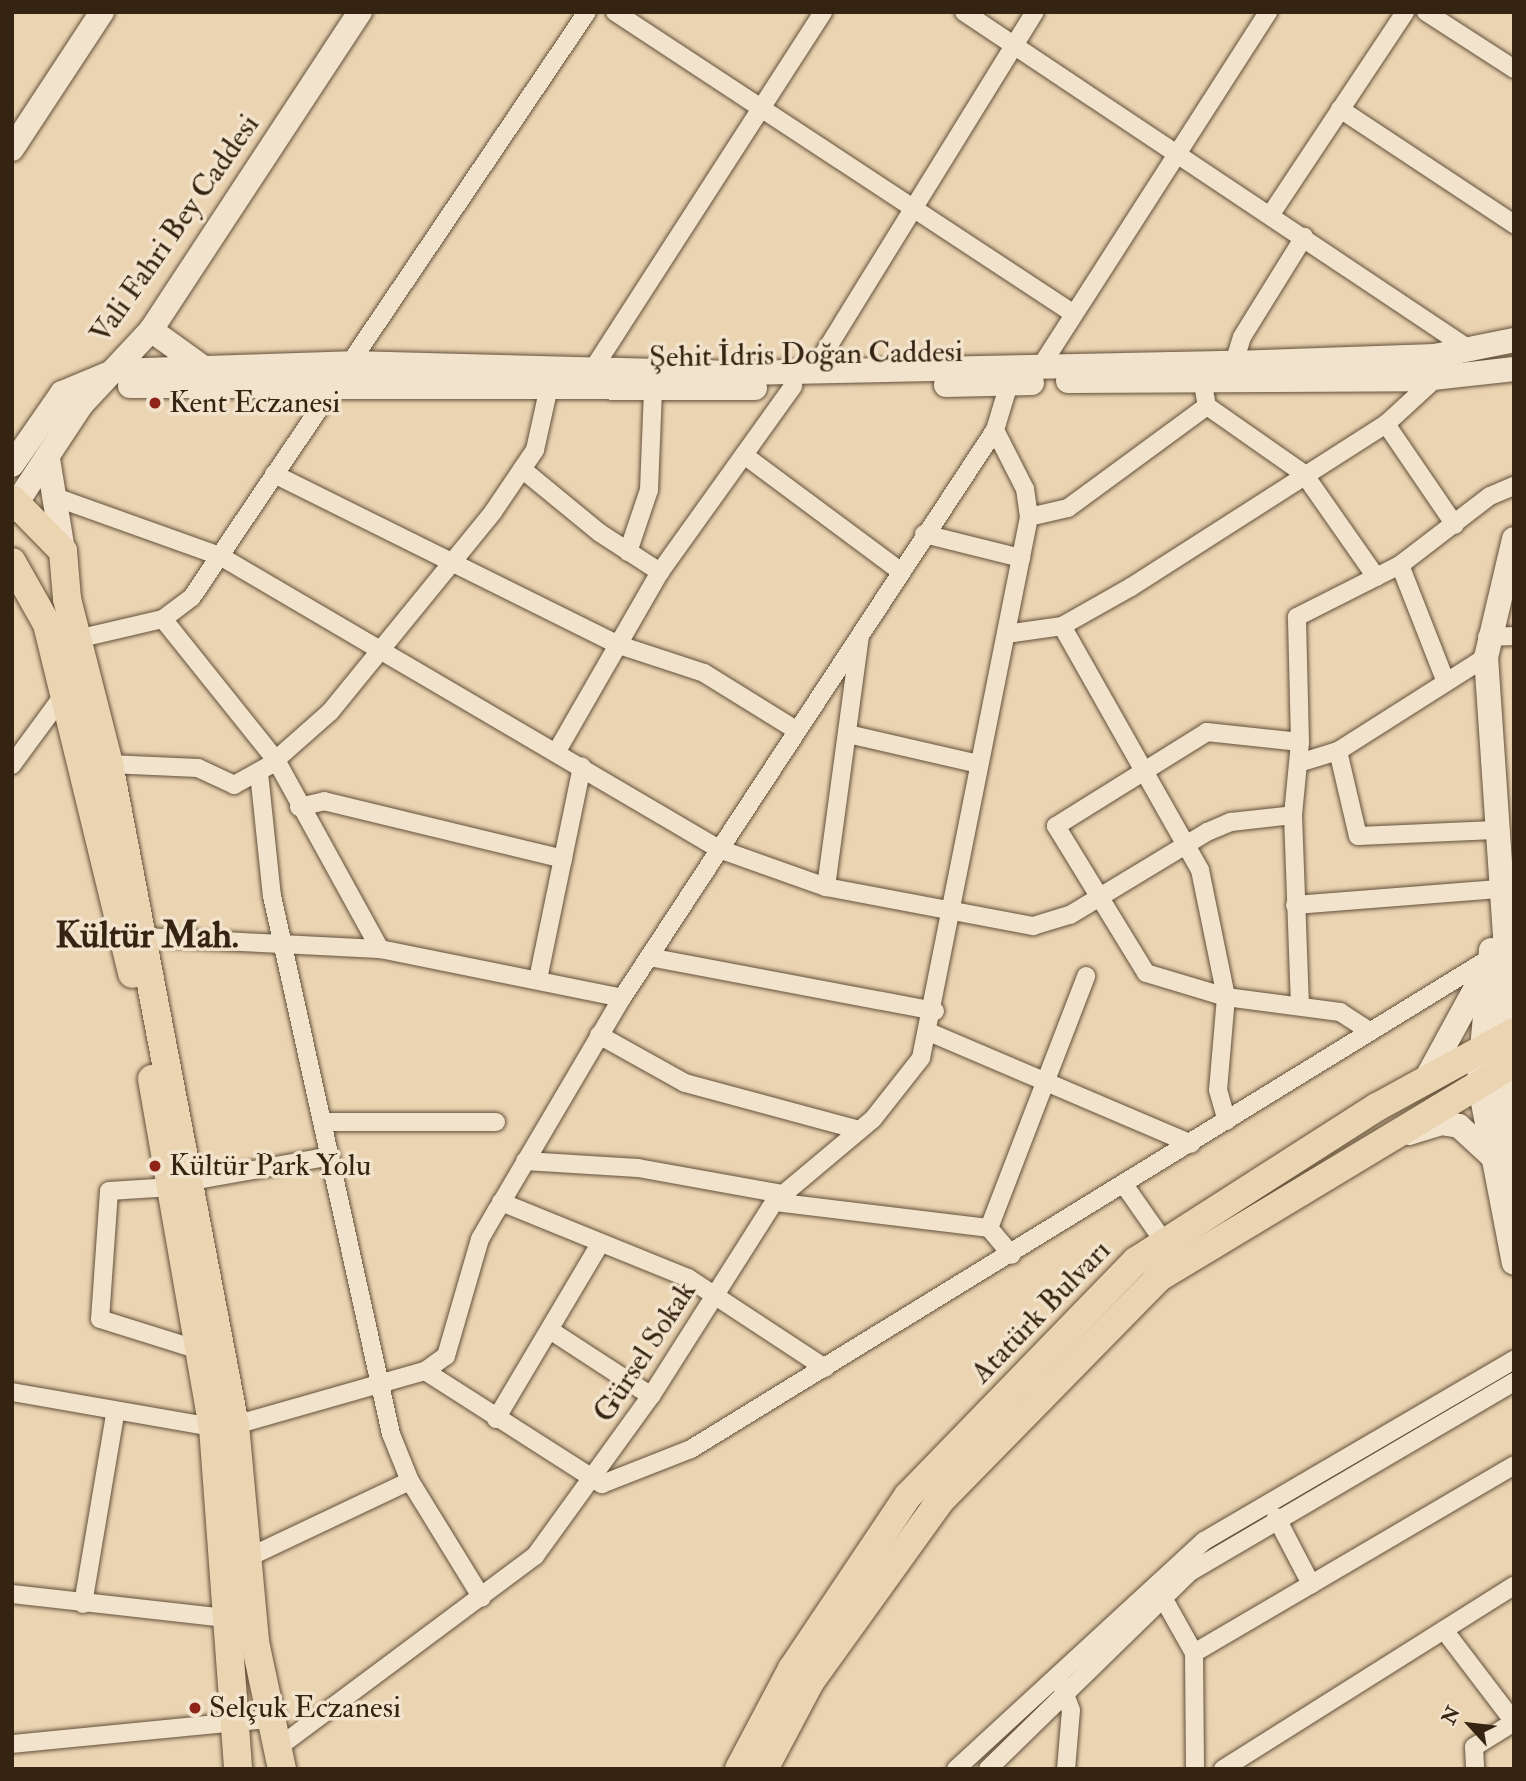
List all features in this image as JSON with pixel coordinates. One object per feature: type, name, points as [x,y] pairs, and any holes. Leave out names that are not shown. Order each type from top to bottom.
[{"type":"main road","points":[[12,149],[102,12]]},
{"type":"main road","name":"Vali Fahri Bey Caddesi","points":[[14,504],[106,379],[151,330],[360,12]]},
{"type":"main road","points":[[151,330],[201,366]]},
{"type":"main road","name":"Şehit İdris Doğan Caddesi","points":[[106,379],[201,366],[351,363],[813,371],[1234,363],[1472,351],[1514,340]]},
{"type":"main road","name":"Şehit İdris Doğan Caddesi","points":[[106,379],[653,389],[1009,384],[1205,395],[1436,378],[1514,369]]},
{"type":"main road","points":[[12,465],[62,393],[106,379]]},
{"type":"main road","points":[[48,459],[77,639],[108,764],[143,937],[182,1184],[247,1558],[276,1762]]},
{"type":"main road","points":[[14,504],[63,551]]},
{"type":"main road","points":[[1514,539],[1486,647],[1498,889],[1507,932],[1493,1157],[1514,1263]]},
{"type":"main road","points":[[12,562],[47,624],[62,697],[182,1184],[202,1351],[224,1426],[226,1618],[235,1724],[234,1767]]},
{"type":"main road","points":[[1425,1081],[1507,932]]},
{"type":"main road","points":[[1489,963],[1514,1184]]},
{"type":"main road","name":"Atatürk Bulvarı","points":[[739,1769],[792,1669],[908,1496],[1136,1261],[1425,1081],[1498,1057]]},
{"type":"main road","name":"Atatürk Bulvarı","points":[[764,1769],[810,1682],[940,1501],[1158,1278],[1398,1131],[1498,1057]]},
{"type":"main road","points":[[1398,1131],[1459,1126],[1493,1157]]},
{"type":"main road","points":[[234,1767],[270,1719]]},
{"type":"street","points":[[77,639],[163,619],[192,597],[332,383],[351,363],[587,12]]},
{"type":"street","points":[[615,12],[1074,314]]},
{"type":"street","points":[[593,369],[765,110],[823,12]]},
{"type":"street","points":[[964,12],[1177,150],[1472,351]]},
{"type":"street","points":[[813,371],[1035,12]]},
{"type":"street","points":[[1041,366],[1177,150],[1268,12]]},
{"type":"street","points":[[1271,214],[1405,12]]},
{"type":"street","points":[[1426,12],[1514,68]]},
{"type":"street","points":[[1339,109],[1514,224]]},
{"type":"street","points":[[1234,363],[1242,337],[1304,237]]},
{"type":"street","points":[[1006,634],[1062,626],[1386,424],[1436,378]]},
{"type":"street","points":[[12,1392],[115,1415],[224,1426],[425,1371],[446,1356],[480,1239],[501,1202],[622,998],[900,570],[995,430],[1009,384]]},
{"type":"street","points":[[557,751],[660,572],[793,386]]},
{"type":"street","points":[[108,764],[198,768],[234,785],[259,774],[276,760],[330,712],[452,562],[522,469],[540,435],[549,387]]},
{"type":"street","points":[[628,551],[649,490],[653,389]]},
{"type":"street","points":[[995,430],[1025,489],[1029,517],[1068,508],[1205,395],[1304,474],[1376,577]]},
{"type":"street","points":[[1386,424],[1455,525]]},
{"type":"street","points":[[744,455],[900,570]]},
{"type":"street","points":[[522,469],[628,551],[660,572]]},
{"type":"street","points":[[274,474],[619,645],[704,673],[796,730]]},
{"type":"street","points":[[1300,1006],[1293,815],[1300,742],[1297,617],[1400,565],[1514,486]]},
{"type":"street","points":[[55,497],[220,556],[557,751],[719,849],[826,887],[1033,926],[1097,899],[1188,841],[1231,822],[1293,815]]},
{"type":"street","name":"Gürsel Sokak","points":[[276,1762],[535,1556],[592,1484],[778,1198],[859,1130],[921,1058],[935,1011],[950,909],[1029,517]]},
{"type":"street","points":[[924,534],[1021,558]]},
{"type":"street","points":[[1400,565],[1445,680]]},
{"type":"street","points":[[163,619],[276,760],[299,807],[380,949]]},
{"type":"street","points":[[1062,626],[1188,841],[1210,901],[1226,997],[1218,1090],[1227,1121]]},
{"type":"street","points":[[826,887],[860,632]]},
{"type":"street","points":[[1299,764],[1338,751],[1445,680],[1486,647],[1514,636]]},
{"type":"street","points":[[12,765],[62,697]]},
{"type":"street","points":[[1300,742],[1207,732],[1056,826],[1097,899],[1146,973],[1226,997],[1346,1014],[1369,1031]]},
{"type":"street","points":[[848,734],[979,764]]},
{"type":"street","points":[[1338,751],[1357,836],[1495,830]]},
{"type":"street","points":[[538,978],[582,767]]},
{"type":"street","points":[[259,774],[283,941],[325,1122],[380,1384],[410,1481],[482,1598]]},
{"type":"street","points":[[299,807],[324,802],[563,859]]},
{"type":"street","points":[[1295,905],[1498,889]]},
{"type":"street","points":[[143,937],[283,941],[380,949],[538,978],[622,998]]},
{"type":"street","points":[[649,957],[935,1011]]},
{"type":"street","points":[[425,1371],[592,1484],[691,1449],[1125,1186],[1369,1031],[1489,963]]},
{"type":"street","points":[[989,1228],[1051,1079],[1086,976]]},
{"type":"street","points":[[929,1032],[1051,1079],[1191,1144]]},
{"type":"street","points":[[599,1035],[685,1083],[859,1130]]},
{"type":"street","points":[[325,1122],[496,1122]]},
{"type":"street","points":[[202,1351],[100,1319],[109,1191],[182,1184],[331,1156]]},
{"type":"street","points":[[525,1161],[638,1168],[778,1198],[989,1228],[1012,1255]]},
{"type":"street","points":[[1125,1186],[1164,1242]]},
{"type":"street","points":[[501,1202],[688,1278],[825,1368]]},
{"type":"street","points":[[496,1419],[553,1332],[600,1244]]},
{"type":"street","points":[[553,1332],[651,1396]]},
{"type":"street","points":[[956,1769],[1204,1541],[1514,1360]]},
{"type":"street","points":[[988,1769],[1162,1596],[1276,1517],[1514,1382]]},
{"type":"street","points":[[83,1604],[115,1415]]},
{"type":"street","points":[[1194,1653],[1514,1465]]},
{"type":"street","points":[[247,1558],[410,1481]]},
{"type":"street","points":[[1276,1517],[1311,1584]]},
{"type":"street","points":[[1223,1769],[1514,1586]]},
{"type":"street","points":[[12,1594],[226,1618]]},
{"type":"street","points":[[1162,1596],[1194,1653],[1195,1769]]},
{"type":"street","points":[[1444,1630],[1514,1722],[1474,1747],[1475,1769]]},
{"type":"street","points":[[1057,1675],[1070,1710],[1066,1769]]},
{"type":"street","points":[[12,1744],[270,1719]]},
{"type":"place","name":"Kent Eczanesi","points":[[155,403]]},
{"type":"place","name":"Kültür Park Yolu","points":[[155,1166]]},
{"type":"place","name":"Selçuk Eczanesi","points":[[195,1708]]},
{"type":"district","name":"Kültür Mah.","points":[[147,936]]}]
